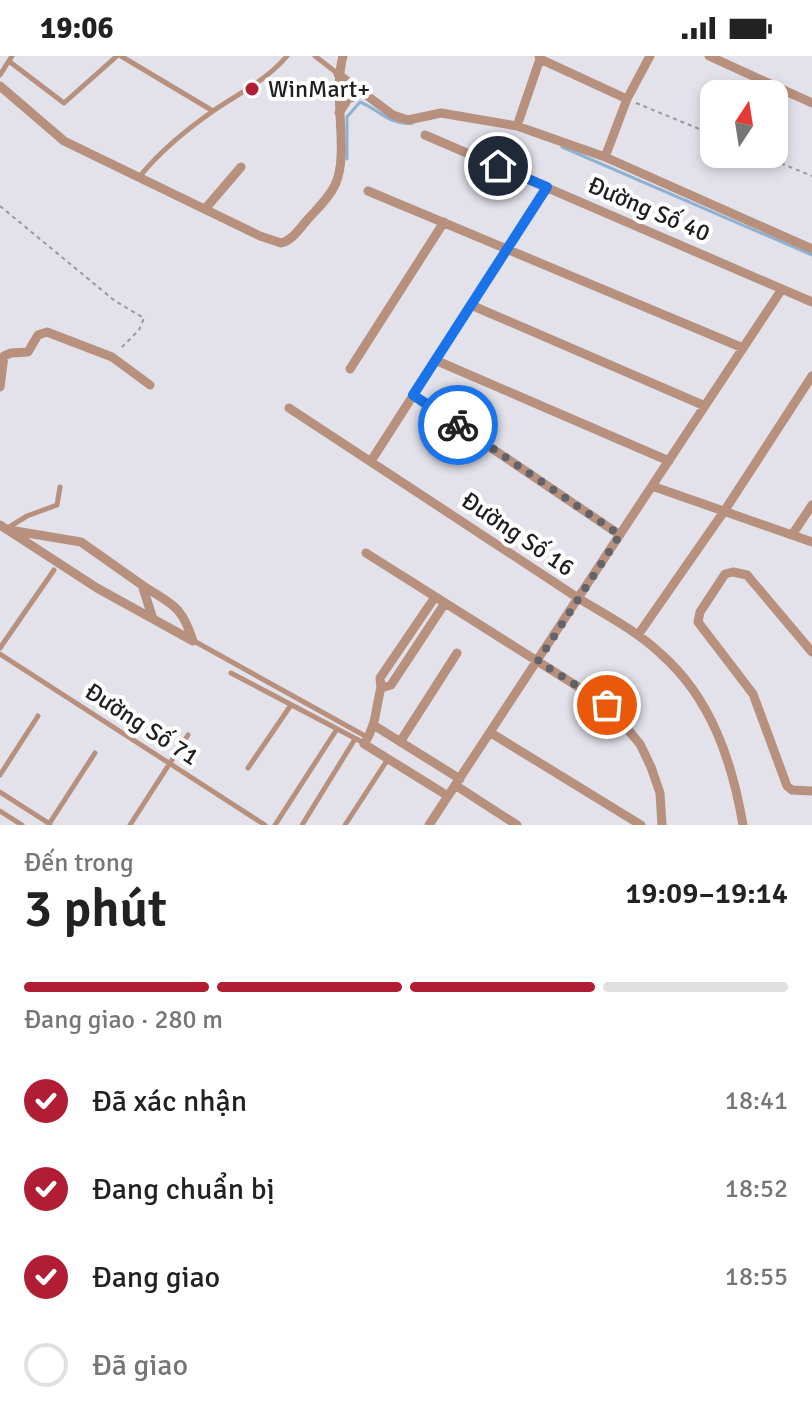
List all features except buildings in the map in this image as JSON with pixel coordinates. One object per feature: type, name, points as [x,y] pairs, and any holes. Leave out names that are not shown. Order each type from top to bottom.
[{"type":"street","points":[[0,86],[64,141],[260,236],[281,243],[287,241],[329,196],[337,181],[341,163],[338,74],[343,56]]},
{"type":"street","points":[[605,157],[627,99],[650,56]]},
{"type":"street","points":[[709,56],[812,103]]},
{"type":"street","points":[[517,126],[540,58],[627,99]]},
{"type":"street","points":[[338,74],[393,115],[408,120],[441,113],[517,126],[605,157],[811,246]]},
{"type":"street","points":[[339,114],[348,99],[363,93]]},
{"type":"street","name":"Đường Số 40","points":[[425,135],[812,302]]},
{"type":"street","points":[[205,209],[241,167]]},
{"type":"street","points":[[371,461],[547,187]]},
{"type":"street","points":[[368,191],[743,348]]},
{"type":"street","points":[[350,369],[444,222]]},
{"type":"street","points":[[743,825],[733,777],[711,719],[676,668],[638,635],[578,598],[782,289]]},
{"type":"street","points":[[471,305],[705,406]]},
{"type":"street","points":[[0,387],[4,356],[28,352],[38,335],[47,332],[112,357],[150,385]]},
{"type":"street","points":[[435,360],[669,461]]},
{"type":"street","points":[[638,635],[725,510],[812,376]]},
{"type":"street","points":[[413,395],[620,535]]},
{"type":"street","name":"Đường Số 16","points":[[289,408],[578,598],[429,825]]},
{"type":"street","points":[[652,486],[812,542]]},
{"type":"street","points":[[792,535],[812,505]]},
{"type":"street","points":[[3,527],[81,542],[176,607],[185,617],[193,641]]},
{"type":"street","points":[[3,527],[97,588],[193,641]]},
{"type":"street","points":[[366,553],[607,705],[640,744],[660,793],[662,825]]},
{"type":"street","points":[[812,652],[747,575],[725,574],[700,612],[698,622],[753,694],[784,781],[792,790],[812,791]]},
{"type":"street","points":[[142,585],[153,619]]},
{"type":"street","points":[[440,600],[391,685],[381,688],[375,726],[363,740],[448,796]]},
{"type":"street","points":[[400,742],[457,653]]},
{"type":"street","points":[[375,726],[517,825]]},
{"type":"street","points":[[491,733],[641,825]]},
{"type":"lane","points":[[0,75],[11,59],[64,103],[119,56],[213,111]]},
{"type":"lane","points":[[140,176],[166,148],[213,111],[276,69],[287,56]]},
{"type":"lane","points":[[315,56],[338,74]]},
{"type":"lane","points":[[3,527],[57,505],[60,487]]},
{"type":"lane","points":[[0,651],[54,570]]},
{"type":"lane","points":[[193,641],[363,740]]},
{"type":"lane","name":"Đường Số 71","points":[[0,651],[265,825]]},
{"type":"lane","points":[[231,673],[363,740]]},
{"type":"lane","points":[[248,768],[291,705]]},
{"type":"lane","points":[[0,775],[38,716]]},
{"type":"lane","points":[[275,825],[337,729]]},
{"type":"lane","points":[[130,825],[188,735]]},
{"type":"lane","points":[[302,825],[363,740]]},
{"type":"lane","points":[[0,792],[50,824],[95,753]]},
{"type":"lane","points":[[345,825],[388,759]]},
{"type":"lane","points":[[0,811],[22,825]]},
{"type":"path","points":[[627,99],[700,129]]},
{"type":"path","points":[[788,166],[812,176]]},
{"type":"path","points":[[0,206],[115,301],[144,318],[139,330],[112,357]]},
{"type":"waterway","points":[[347,159],[347,117],[360,102],[392,120],[413,123]]},
{"type":"waterway","points":[[562,147],[812,255]]},
{"type":"way so far","points":[[458,425],[620,535],[538,661],[607,705]]},
{"type":"place","name":"WinMart+","points":[[252,89]]},
{"type":"route","points":[[458,425],[413,395],[547,187],[498,166]]}]
